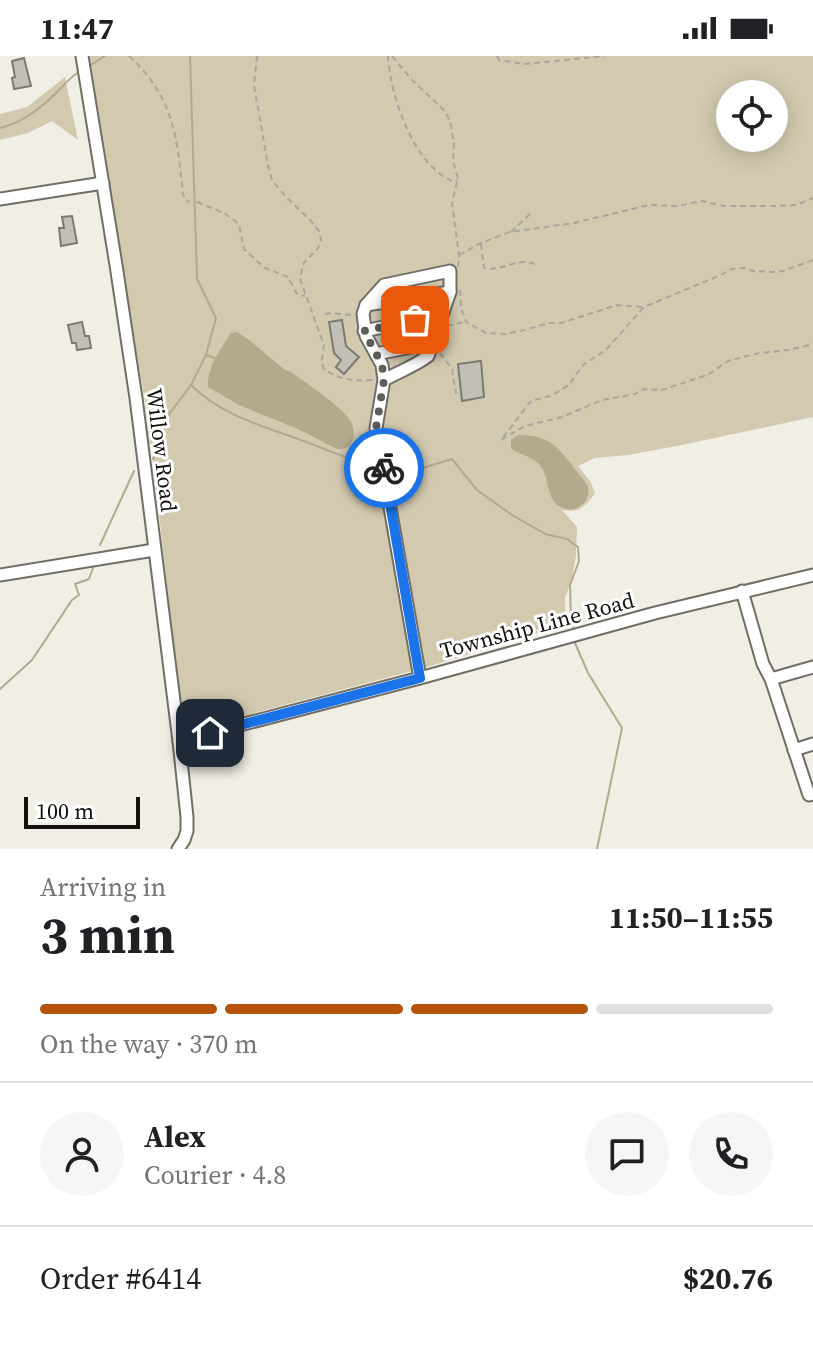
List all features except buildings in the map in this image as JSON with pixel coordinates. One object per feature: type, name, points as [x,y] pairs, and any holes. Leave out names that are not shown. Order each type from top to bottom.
[{"type":"street","name":"Willow Road","points":[[83,65],[136,398],[179,741],[187,831],[178,849]]},
{"type":"street","points":[[0,199],[103,183]]},
{"type":"street","points":[[384,380],[428,356],[450,292],[450,271],[384,285],[364,309],[364,331],[382,365],[384,380],[376,428],[420,678]]},
{"type":"street","points":[[364,309],[450,292]]},
{"type":"street","points":[[364,331],[441,315]]},
{"type":"street","points":[[376,354],[432,343]]},
{"type":"street","points":[[0,575],[154,550]]},
{"type":"street","name":"Township Line Road","points":[[179,741],[742,591],[813,575]]},
{"type":"street","points":[[742,591],[763,664],[771,679],[809,795],[813,794]]},
{"type":"street","points":[[771,679],[813,667]]},
{"type":"street","points":[[794,750],[813,744]]},
{"type":"path","points":[[129,56],[145,70],[170,114],[178,142],[183,194],[185,200],[190,202]]},
{"type":"path","points":[[257,56],[254,85],[272,180],[319,231],[321,240],[303,264],[300,279],[324,345],[323,368],[354,381],[384,380]]},
{"type":"path","points":[[390,56],[389,71],[395,94],[417,150],[451,181],[455,182],[458,178]]},
{"type":"path","points":[[390,56],[446,112],[454,136],[453,161],[458,178],[452,203],[459,269],[450,271]]},
{"type":"path","points":[[497,56],[499,60],[524,64],[605,56]]},
{"type":"path","points":[[459,255],[510,232],[586,221],[649,205],[678,206],[702,201],[724,206],[775,206],[796,205],[813,198]]},
{"type":"path","points":[[197,202],[235,221],[239,225],[244,249],[265,268],[288,277],[297,294],[306,296]]},
{"type":"path","points":[[510,232],[532,212]]},
{"type":"path","points":[[481,243],[484,268],[501,269],[520,261],[535,264]]},
{"type":"path","points":[[813,260],[783,271],[732,269],[644,307],[606,350],[583,365],[562,391],[531,401],[501,440],[525,426],[562,417],[602,400],[635,394],[644,389],[662,390],[692,380],[709,374],[728,361],[813,344]]},
{"type":"path","points":[[460,280],[461,308],[466,322]]},
{"type":"path","points":[[437,328],[466,322],[486,333],[505,334],[548,323],[561,323],[617,305],[644,307]]},
{"type":"path","points":[[325,314],[344,315],[364,309]]},
{"type":"path","points":[[432,343],[452,369],[456,394]]},
{"type":"shaded area","points":[[89,56],[813,56],[813,417],[682,445],[595,458],[578,466],[595,493],[580,508],[571,511],[561,509],[577,527],[576,556],[565,597],[565,625],[427,667],[183,732],[153,459],[156,453],[155,447],[149,443]]},
{"type":"shaded area","points":[[65,77],[78,140],[52,121],[28,133],[0,140],[0,114],[27,107]]},
{"type":"shaded area","points":[[237,332],[347,416],[353,426],[354,437],[349,446],[337,449],[239,405],[208,387],[215,359],[231,333]]},
{"type":"shaded area","points":[[518,435],[538,437],[559,450],[587,486],[584,503],[570,509],[555,503],[539,464],[511,448],[511,440]]},
{"type":"waterway","points":[[88,67],[105,56]]},
{"type":"waterway","points":[[190,56],[197,279],[216,318],[206,355]]},
{"type":"waterway","points":[[0,128],[37,110],[79,72]]},
{"type":"waterway","points":[[153,459],[170,413],[191,385],[206,355],[215,358]]},
{"type":"waterway","points":[[191,385],[215,404],[243,418],[348,458],[377,465]]},
{"type":"waterway","points":[[392,469],[413,471],[452,459],[477,490],[512,515],[545,534],[567,539],[578,547],[579,561],[570,585],[573,627]]},
{"type":"waterway","points":[[100,545],[134,471]]},
{"type":"waterway","points":[[0,689],[32,660],[72,600],[79,595],[75,584],[89,579],[94,565]]},
{"type":"waterway","points":[[575,643],[588,673],[622,728],[597,849]]},
{"type":"way so far","points":[[384,468],[376,428],[384,380],[382,365],[364,331],[415,320]]},
{"type":"route","points":[[210,733],[420,678],[384,468]]}]
